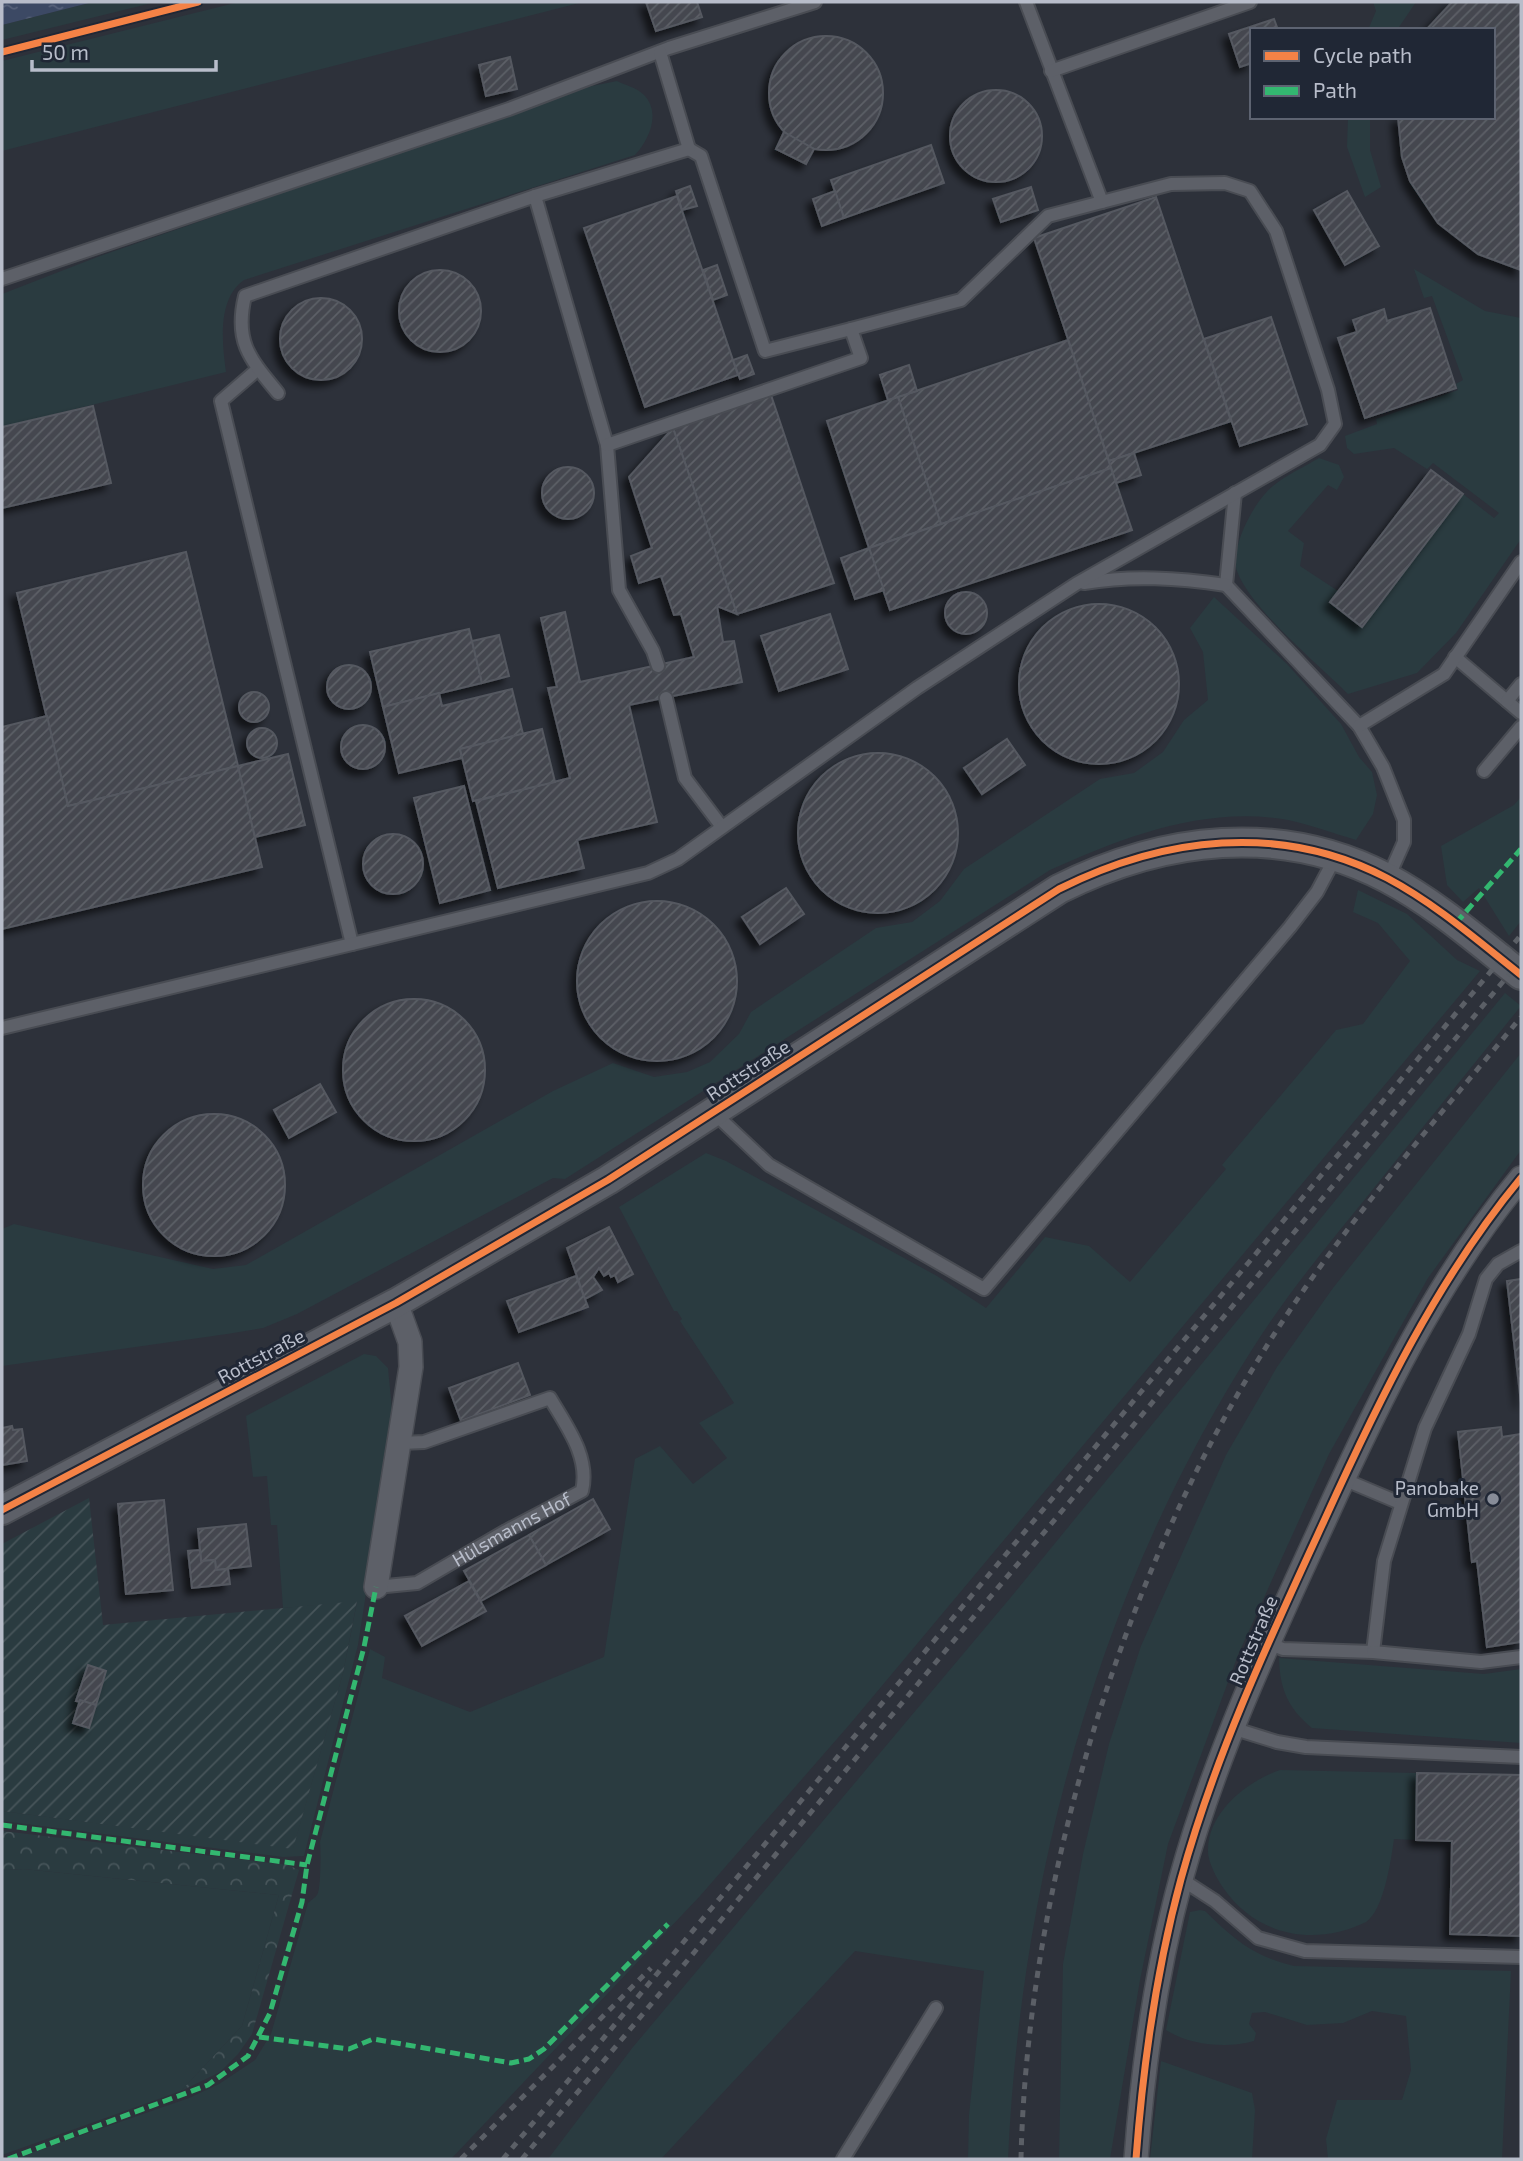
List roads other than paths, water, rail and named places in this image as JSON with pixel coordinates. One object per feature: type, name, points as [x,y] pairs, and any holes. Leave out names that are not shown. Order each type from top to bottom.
[{"type":"street","name":"Rottstraße","points":[[2,1510],[396,1303],[608,1180],[985,934],[1091,873],[1131,857],[1175,847],[1222,841],[1287,845],[1335,858],[1388,878],[1456,923],[1521,975]]},
{"type":"street","name":"Rottstraße","points":[[1136,2159],[1142,2079],[1152,2015],[1181,1879],[1232,1728],[1343,1479],[1441,1293],[1521,1178]]},
{"type":"street","name":"Hülsmanns Hof","points":[[376,1587],[411,1367],[410,1342],[396,1303]]},
{"type":"lane","points":[[2,279],[509,109],[660,52],[815,2]]},
{"type":"lane","points":[[1026,2],[1102,202]]},
{"type":"lane","points":[[1051,71],[1250,2]]},
{"type":"lane","points":[[2,1028],[648,873],[678,859],[917,688],[1076,584],[1320,445],[1335,424],[1328,390],[1276,231],[1250,191],[1225,183],[1171,184],[1048,216],[961,300],[765,351],[701,156],[689,149],[660,52]]},
{"type":"lane","points":[[278,393],[250,359],[239,322],[245,296],[535,195],[689,149]]},
{"type":"lane","points":[[535,195],[607,444],[620,590],[653,651],[658,666]]},
{"type":"lane","points":[[607,444],[861,358],[851,328]]},
{"type":"lane","points":[[258,369],[221,401],[352,944]]},
{"type":"lane","points":[[1226,585],[1235,493]]},
{"type":"lane","points":[[1359,726],[1444,674],[1521,562]]},
{"type":"lane","points":[[1076,584],[1118,577],[1183,579],[1226,585],[1359,726],[1383,766],[1404,820],[1404,842],[1388,878]]},
{"type":"lane","points":[[1455,657],[1521,713]]},
{"type":"lane","points":[[1507,701],[1521,684]]},
{"type":"lane","points":[[666,698],[685,779],[722,827]]},
{"type":"lane","points":[[1484,771],[1521,727]]},
{"type":"lane","points":[[713,1112],[769,1165],[984,1289],[1290,927],[1317,892],[1335,858]]},
{"type":"lane","points":[[1373,1652],[1384,1561],[1425,1428],[1469,1334],[1486,1279],[1498,1264],[1521,1251]]},
{"type":"lane","name":"Hülsmanns Hof","points":[[376,1587],[417,1583],[506,1531],[582,1492],[585,1475],[575,1440],[550,1398],[424,1442],[401,1443]]},
{"type":"lane","points":[[1343,1479],[1400,1503]]},
{"type":"lane","points":[[1268,1643],[1283,1649],[1373,1652],[1481,1662],[1521,1657]]},
{"type":"lane","points":[[1232,1728],[1277,1742],[1306,1747],[1521,1757]]},
{"type":"lane","points":[[1181,1879],[1215,1901],[1258,1938],[1284,1948],[1305,1951],[1521,1957]]},
{"type":"lane","points":[[843,2159],[936,2008]]},
{"type":"water","points":[[2,2],[93,2],[2,25]]},
{"type":"railway","points":[[503,2159],[1521,935]]},
{"type":"railway","points":[[522,2159],[1521,960]]},
{"type":"railway","points":[[1021,2159],[1027,2056],[1041,1951],[1063,1845],[1091,1740],[1125,1637],[1166,1537],[1212,1441],[1263,1352],[1322,1264],[1386,1180],[1521,1017]]},
{"type":"railway","points":[[461,2159],[651,1968]]},
{"type":"place","name":"Panobake GmbH","points":[[1493,1499]]}]
